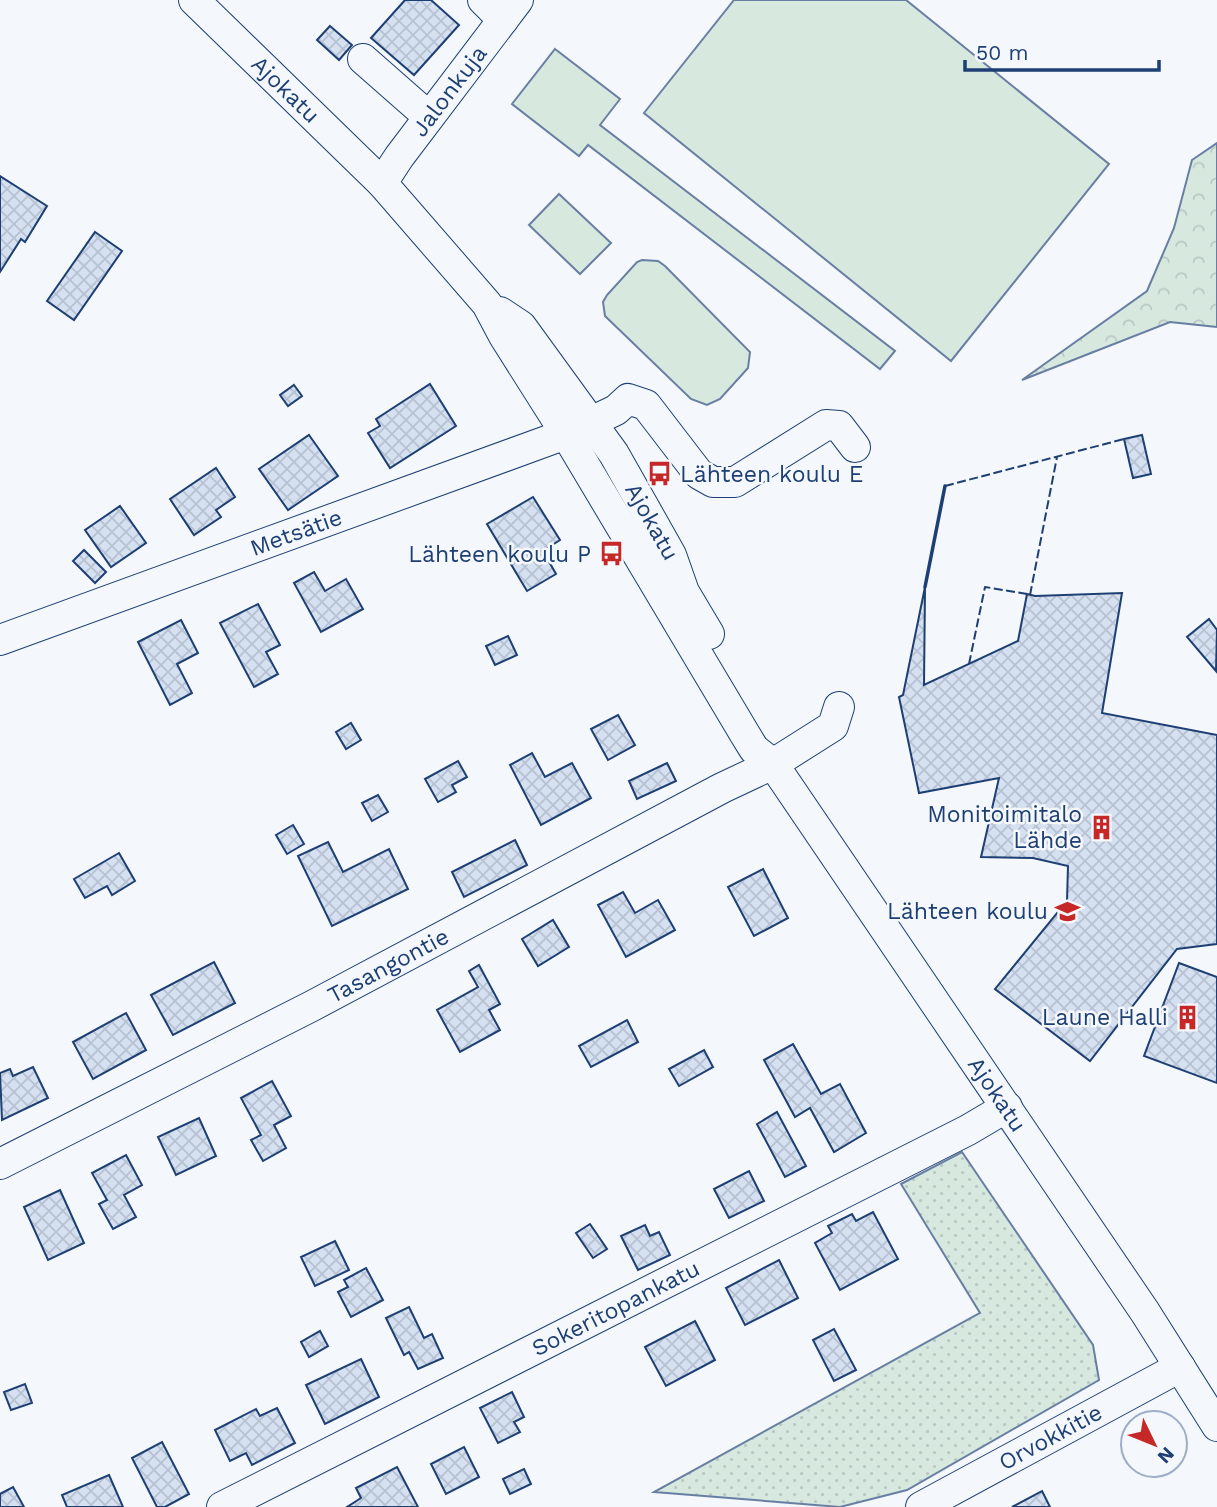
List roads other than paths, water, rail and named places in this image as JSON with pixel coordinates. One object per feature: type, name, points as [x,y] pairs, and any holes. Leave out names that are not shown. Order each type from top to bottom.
[{"type":"street","name":"Ajokatu","points":[[194,0],[382,183],[488,304],[521,326],[578,428],[614,454],[671,555],[684,593],[771,741],[774,764],[1181,1367],[1217,1426]]},
{"type":"street","name":"Jalonkuja","points":[[382,183],[501,7]]},
{"type":"street","points":[[362,59],[429,117]]},
{"type":"street","name":"Metsätie","points":[[0,640],[578,428],[616,410],[628,399],[646,405],[699,474],[713,482],[735,482],[827,425],[839,426],[855,447]]},
{"type":"street","name":"Tasangontie","points":[[0,1164],[312,1006],[710,794],[774,764],[833,726],[839,707]]},
{"type":"street","name":"Sokeritopankatu","points":[[222,1507],[955,1137],[1007,1107]]},
{"type":"street","name":"Orvokkitie","points":[[921,1507],[1181,1367]]},
{"type":"place","name":"Lähteen koulu E","points":[[660,474]]},
{"type":"place","name":"Lähteen koulu P","points":[[611,554]]},
{"type":"place","name":"Monitoimitalo Lähde","points":[[1102,827]]},
{"type":"place","name":"Lähteen koulu","points":[[1068,911]]},
{"type":"place","name":"Laune Halli","points":[[1188,1017]]}]
